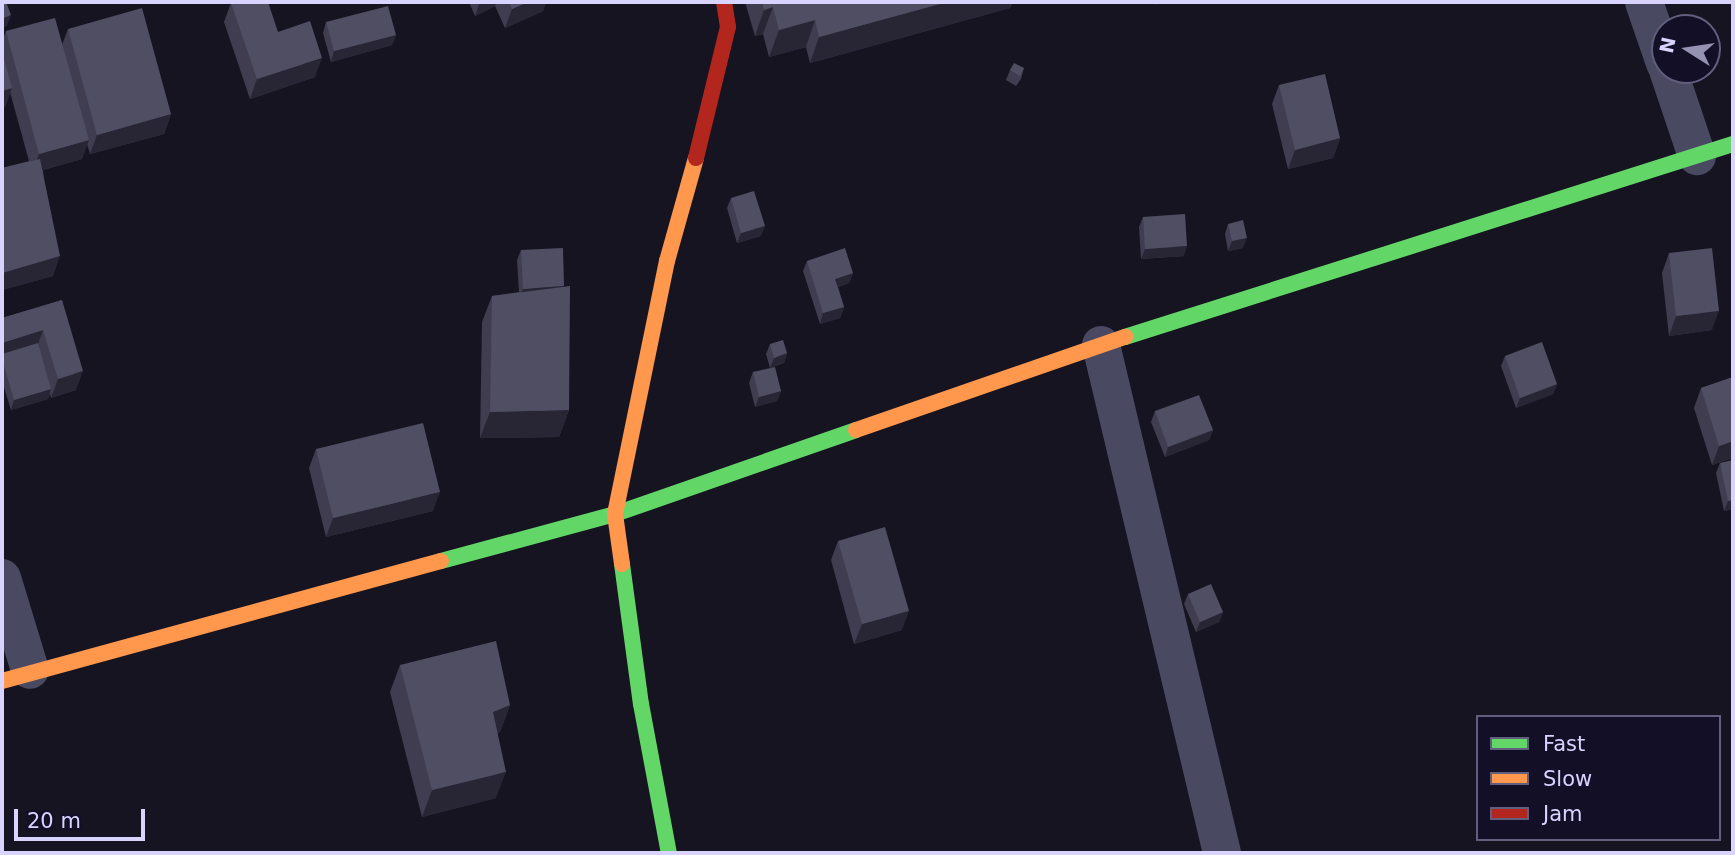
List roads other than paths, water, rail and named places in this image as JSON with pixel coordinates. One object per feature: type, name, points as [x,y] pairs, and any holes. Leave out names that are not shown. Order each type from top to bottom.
[{"type":"main road","points":[[669,853],[641,704],[615,514],[667,261],[718,74],[728,27],[724,2]]},
{"type":"main road","points":[[16,676],[615,514],[1101,345],[1733,144]]},
{"type":"street","points":[[1644,2],[1651,22]]},
{"type":"street","points":[[1673,84],[1697,156]]},
{"type":"street","points":[[1101,345],[1222,853]]},
{"type":"street","points":[[2,578],[16,676]]}]
